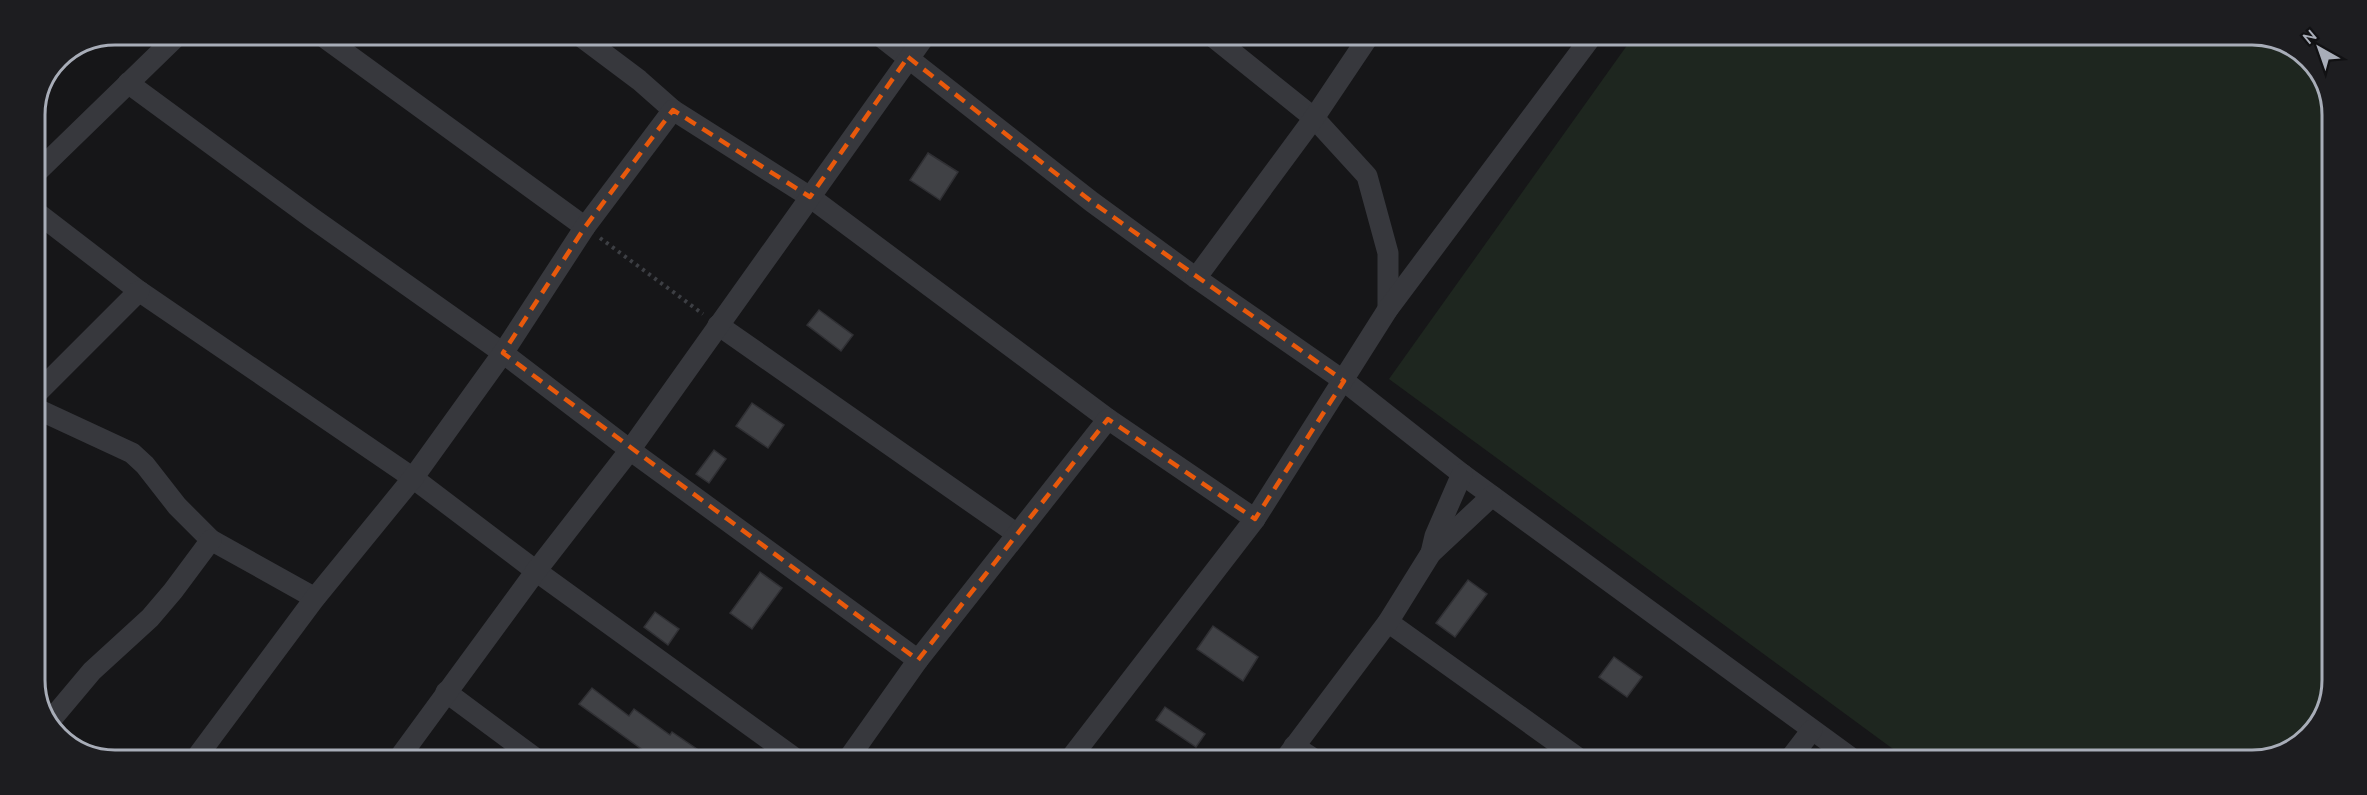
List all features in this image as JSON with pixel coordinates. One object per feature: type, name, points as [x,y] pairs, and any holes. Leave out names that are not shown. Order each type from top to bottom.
[{"type":"street","points":[[45,163],[128,83],[154,45]]},
{"type":"street","points":[[335,45],[585,227]]},
{"type":"street","points":[[592,45],[639,80],[673,110],[810,196],[1108,419],[1255,519]]},
{"type":"street","points":[[892,45],[1092,202],[1344,381],[1462,474],[1840,750]]},
{"type":"street","points":[[405,750],[536,571],[630,450],[918,45]]},
{"type":"street","points":[[1223,45],[1314,118],[1367,176],[1388,253],[1388,309]]},
{"type":"street","points":[[1196,278],[1314,118],[1364,45]]},
{"type":"street","points":[[1077,750],[1255,519],[1388,309],[1585,45]]},
{"type":"street","points":[[128,83],[312,218],[503,353],[630,450],[918,660]]},
{"type":"street","points":[[202,750],[315,598],[413,478],[503,353],[585,227],[673,110]]},
{"type":"street","points":[[45,219],[139,291],[413,478],[536,571],[784,750]]},
{"type":"street","points":[[45,385],[139,291]]},
{"type":"street","points":[[718,325],[1017,534]]},
{"type":"street","points":[[45,413],[132,453],[145,465],[177,506],[211,540],[315,598]]},
{"type":"street","points":[[854,750],[918,660],[1108,419]]},
{"type":"street","points":[[1431,553],[1435,536],[1462,474]]},
{"type":"street","points":[[1292,750],[1388,622],[1431,553],[1492,496]]},
{"type":"street","points":[[54,716],[92,670],[150,618],[211,540]]},
{"type":"street","points":[[1388,622],[1567,750]]},
{"type":"street","points":[[446,692],[524,750]]},
{"type":"street","points":[[1797,750],[1812,730]]},
{"type":"path","points":[[585,227],[718,325]]},
{"type":"highlighted area","points":[[908,57],[1092,202],[1344,381],[1255,519],[1108,419],[918,660],[503,353],[585,227],[673,110],[810,197]]},
{"type":"shaded area","points":[[1627,45],[2252,45],[2270,47],[2289,56],[2289,78],[2311,78],[2315,84],[2322,111],[2322,680],[2320,698],[2315,711],[2305,726],[2287,741],[2265,749],[1894,750],[1389,379]]},
{"type":"building","points":[[928,153],[958,172],[940,200],[910,180]]},
{"type":"building","points":[[819,310],[853,335],[841,351],[807,325]]},
{"type":"building","points":[[752,403],[784,425],[768,448],[736,426]]},
{"type":"building","points":[[714,450],[726,459],[709,483],[696,474]]},
{"type":"building","points":[[760,572],[782,588],[752,629],[730,613]]},
{"type":"building","points":[[1468,580],[1487,594],[1455,637],[1436,623]]},
{"type":"building","points":[[655,612],[679,629],[668,645],[644,627]]},
{"type":"building","points":[[1213,626],[1258,657],[1243,681],[1197,649]]},
{"type":"building","points":[[1614,657],[1642,677],[1627,697],[1599,677]]},
{"type":"building","points":[[592,688],[629,716],[634,709],[670,735],[672,732],[698,750],[643,750],[579,704]]},
{"type":"building","points":[[1165,707],[1205,734],[1196,747],[1156,720]]}]
